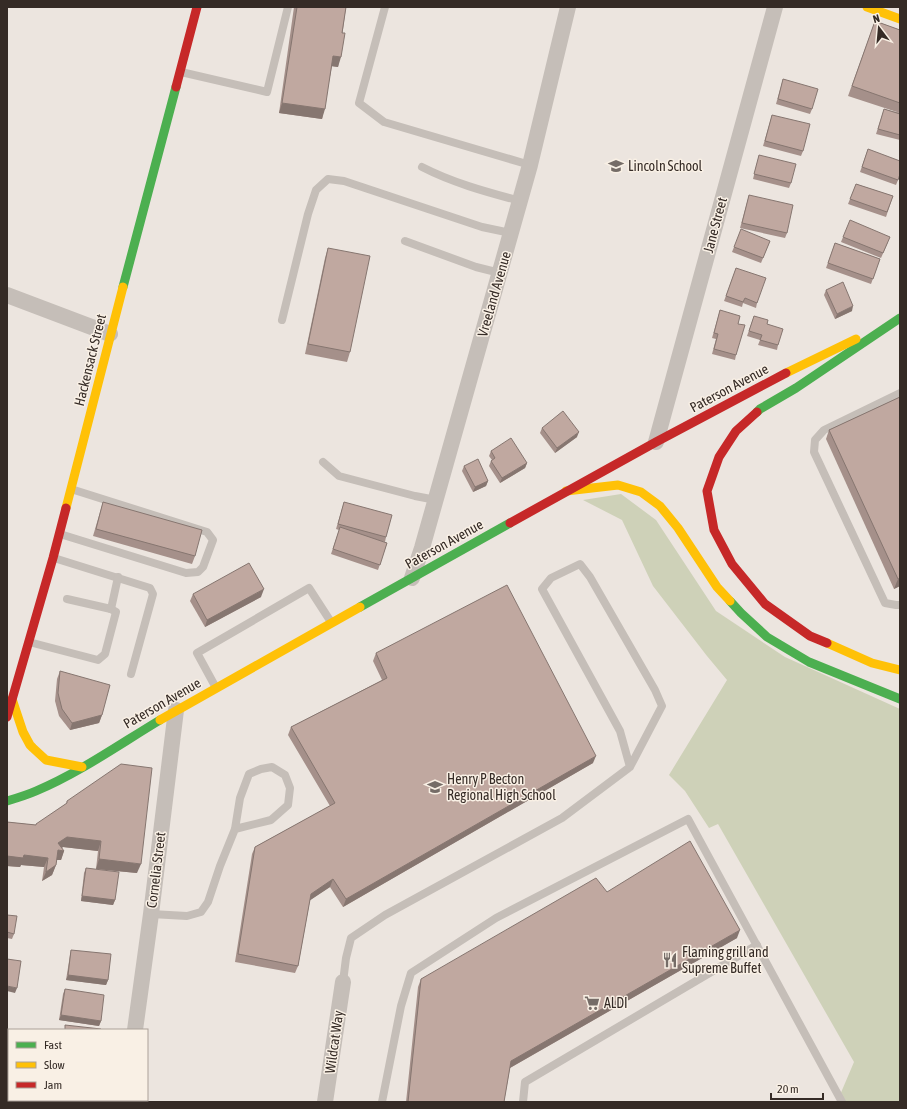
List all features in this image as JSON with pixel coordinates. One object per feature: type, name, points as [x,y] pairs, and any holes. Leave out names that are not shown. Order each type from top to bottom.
[{"type":"main road","name":"Hackensack Street","points":[[7,718],[60,534],[110,334],[197,7]]},
{"type":"main road","points":[[867,7],[900,19]]},
{"type":"main road","name":"Paterson Avenue","points":[[7,801],[36,791],[82,767],[176,710],[656,442],[795,369],[900,318]]},
{"type":"main road","points":[[900,318],[796,388],[760,409],[736,431],[719,457],[707,491],[714,530],[732,564],[765,604],[810,636],[872,663],[900,670]]},
{"type":"main road","points":[[566,491],[618,485],[641,492],[660,506],[678,528],[717,587],[741,613],[767,637],[809,662],[900,699]]},
{"type":"main road","points":[[12,699],[24,732],[33,748],[46,760],[82,767]]},
{"type":"street","name":"Vreeland Avenue","points":[[412,578],[436,500],[530,165],[568,7]]},
{"type":"street","name":"Jane Street","points":[[656,442],[775,7]]},
{"type":"street","points":[[7,294],[110,334]]},
{"type":"street","name":"Cornelia Street","points":[[135,1029],[176,710]]},
{"type":"street","name":"Wildcat Way","points":[[325,1102],[343,982]]},
{"type":"lane","points":[[180,72],[267,92],[288,7]]},
{"type":"lane","points":[[385,7],[359,103],[384,122],[530,165]]},
{"type":"lane","points":[[422,167],[433,173],[464,184],[520,201]]},
{"type":"lane","points":[[282,320],[308,214],[316,190],[328,179],[344,181],[482,228],[511,233]]},
{"type":"lane","points":[[405,242],[476,267],[500,273]]},
{"type":"lane","points":[[900,393],[824,430],[815,440],[814,452],[886,603],[896,606],[900,605]]},
{"type":"lane","points":[[323,462],[339,476],[436,500]]},
{"type":"lane","points":[[60,534],[186,573],[198,572],[203,567],[213,540],[207,532],[71,489]]},
{"type":"lane","points":[[53,558],[150,588],[153,594],[131,674]]},
{"type":"lane","points":[[343,982],[346,958],[351,938],[385,915],[562,818],[630,767],[662,706],[655,690],[594,583],[580,564],[551,578],[542,589],[620,731],[630,767]]},
{"type":"lane","points":[[111,609],[118,577]]},
{"type":"lane","points":[[216,688],[197,653],[309,588],[332,623]]},
{"type":"lane","points":[[28,642],[98,660],[105,654],[116,612],[111,609],[67,599]]},
{"type":"lane","points":[[151,914],[187,916],[202,912],[208,902],[220,866],[235,829],[240,798],[249,774],[261,768],[272,767],[285,775],[290,788],[288,805],[271,820],[235,829]]},
{"type":"lane","points":[[382,1102],[401,1006],[411,972],[496,918],[688,819],[842,1102]]},
{"type":"lane","points":[[523,1102],[525,1082],[757,945]]},
{"type":"green space","points":[[621,494],[656,520],[716,611],[785,657],[900,709],[900,1102],[837,1102],[854,1062],[718,824],[709,828],[685,791],[669,775],[727,680],[653,586],[622,520],[583,500]]},
{"type":"building","points":[[297,7],[346,7],[342,33],[345,33],[341,57],[333,56],[325,109],[282,103]]},
{"type":"building","points":[[875,21],[900,30],[900,103],[852,86]]},
{"type":"building","points":[[783,79],[818,89],[812,109],[778,99]]},
{"type":"building","points":[[884,109],[900,114],[900,135],[878,129]]},
{"type":"building","points":[[772,115],[810,124],[803,151],[765,141]]},
{"type":"building","points":[[868,149],[900,161],[900,174],[898,180],[862,167]]},
{"type":"building","points":[[759,155],[796,164],[791,183],[754,174]]},
{"type":"building","points":[[856,184],[893,196],[887,212],[850,199]]},
{"type":"building","points":[[749,195],[793,205],[787,233],[742,223]]},
{"type":"building","points":[[850,220],[890,237],[883,253],[843,237]]},
{"type":"building","points":[[741,229],[770,241],[763,258],[734,247]]},
{"type":"building","points":[[835,243],[880,259],[873,279],[828,263]]},
{"type":"building","points":[[328,248],[370,256],[350,352],[308,344]]},
{"type":"building","points":[[736,268],[766,278],[757,303],[745,298],[743,302],[726,296]]},
{"type":"building","points":[[843,282],[853,306],[837,314],[826,290]]},
{"type":"building","points":[[720,310],[740,316],[738,324],[745,325],[736,355],[714,349],[718,334],[714,333]]},
{"type":"building","points":[[754,316],[768,320],[767,324],[783,329],[778,345],[760,340],[762,335],[749,331]]},
{"type":"building","points":[[900,397],[900,578],[898,579],[829,430]]},
{"type":"building","points":[[563,411],[579,432],[557,448],[542,428]]},
{"type":"building","points":[[511,438],[527,463],[502,478],[491,461],[495,458],[491,451]]},
{"type":"building","points":[[478,459],[488,481],[475,487],[464,466]]},
{"type":"building","points":[[103,502],[202,530],[195,556],[96,529]]},
{"type":"building","points":[[344,502],[392,515],[386,537],[338,524]]},
{"type":"building","points":[[340,527],[387,543],[380,565],[333,549]]},
{"type":"building","points":[[249,563],[264,589],[207,620],[193,594]]},
{"type":"building","name":"Henry P Becton Regional High School","points":[[507,585],[596,756],[346,899],[333,879],[311,894],[298,966],[238,954],[255,847],[335,803],[291,727],[387,678],[376,653]]},
{"type":"building","points":[[60,671],[110,685],[102,715],[72,723],[62,709],[58,693]]},
{"type":"building","points":[[121,764],[152,768],[141,864],[99,859],[101,841],[67,837],[58,843],[64,851],[58,850],[56,865],[46,872],[48,858],[24,855],[23,858],[7,856],[7,822],[36,825],[67,803],[67,801]]},
{"type":"building","points":[[690,841],[740,930],[511,1061],[504,1102],[408,1102],[421,979],[596,878],[607,892]]},
{"type":"building","points":[[86,868],[119,872],[115,900],[82,896]]},
{"type":"building","points":[[7,915],[17,916],[14,934],[7,932]]},
{"type":"building","points":[[71,950],[111,954],[108,980],[68,975]]},
{"type":"building","points":[[7,959],[21,961],[17,988],[7,986]]},
{"type":"building","points":[[65,989],[104,995],[101,1021],[61,1015]]},
{"type":"building","points":[[65,1025],[101,1029],[65,1029]]},
{"type":"building","points":[[25,1101],[61,1101],[61,1102]]},
{"type":"traffic: fast","points":[[123,287],[176,87]]},
{"type":"traffic: fast","points":[[757,412],[796,388],[900,318]]},
{"type":"traffic: fast","points":[[360,607],[510,523]]},
{"type":"traffic: fast","points":[[730,601],[767,637],[809,662],[900,699]]},
{"type":"traffic: fast","points":[[7,801],[33,792],[68,776],[160,720]]},
{"type":"traffic: slow","points":[[867,7],[900,19]]},
{"type":"traffic: slow","points":[[66,508],[123,287]]},
{"type":"traffic: slow","points":[[786,373],[856,339]]},
{"type":"traffic: slow","points":[[566,491],[618,485],[641,492],[660,506],[678,528],[717,587],[730,601]]},
{"type":"traffic: slow","points":[[160,720],[360,607]]},
{"type":"traffic: slow","points":[[827,643],[872,663],[900,670]]},
{"type":"traffic: slow","points":[[12,699],[23,732],[33,748],[46,760],[82,767]]},
{"type":"traffic: jam","points":[[176,87],[197,7]]},
{"type":"traffic: jam","points":[[510,523],[656,442],[786,373]]},
{"type":"traffic: jam","points":[[757,412],[736,431],[719,457],[707,491],[714,530],[732,564],[765,604],[810,636],[827,643]]},
{"type":"traffic: jam","points":[[7,717],[66,508]]},
{"type":"place","name":"Lincoln School","points":[[616,166]]},
{"type":"place","name":"Henry P Becton Regional High School","points":[[435,787]]},
{"type":"place","name":"Flaming grill and Supreme Buffet","points":[[670,960]]},
{"type":"place","name":"ALDI","points":[[592,1003]]}]
